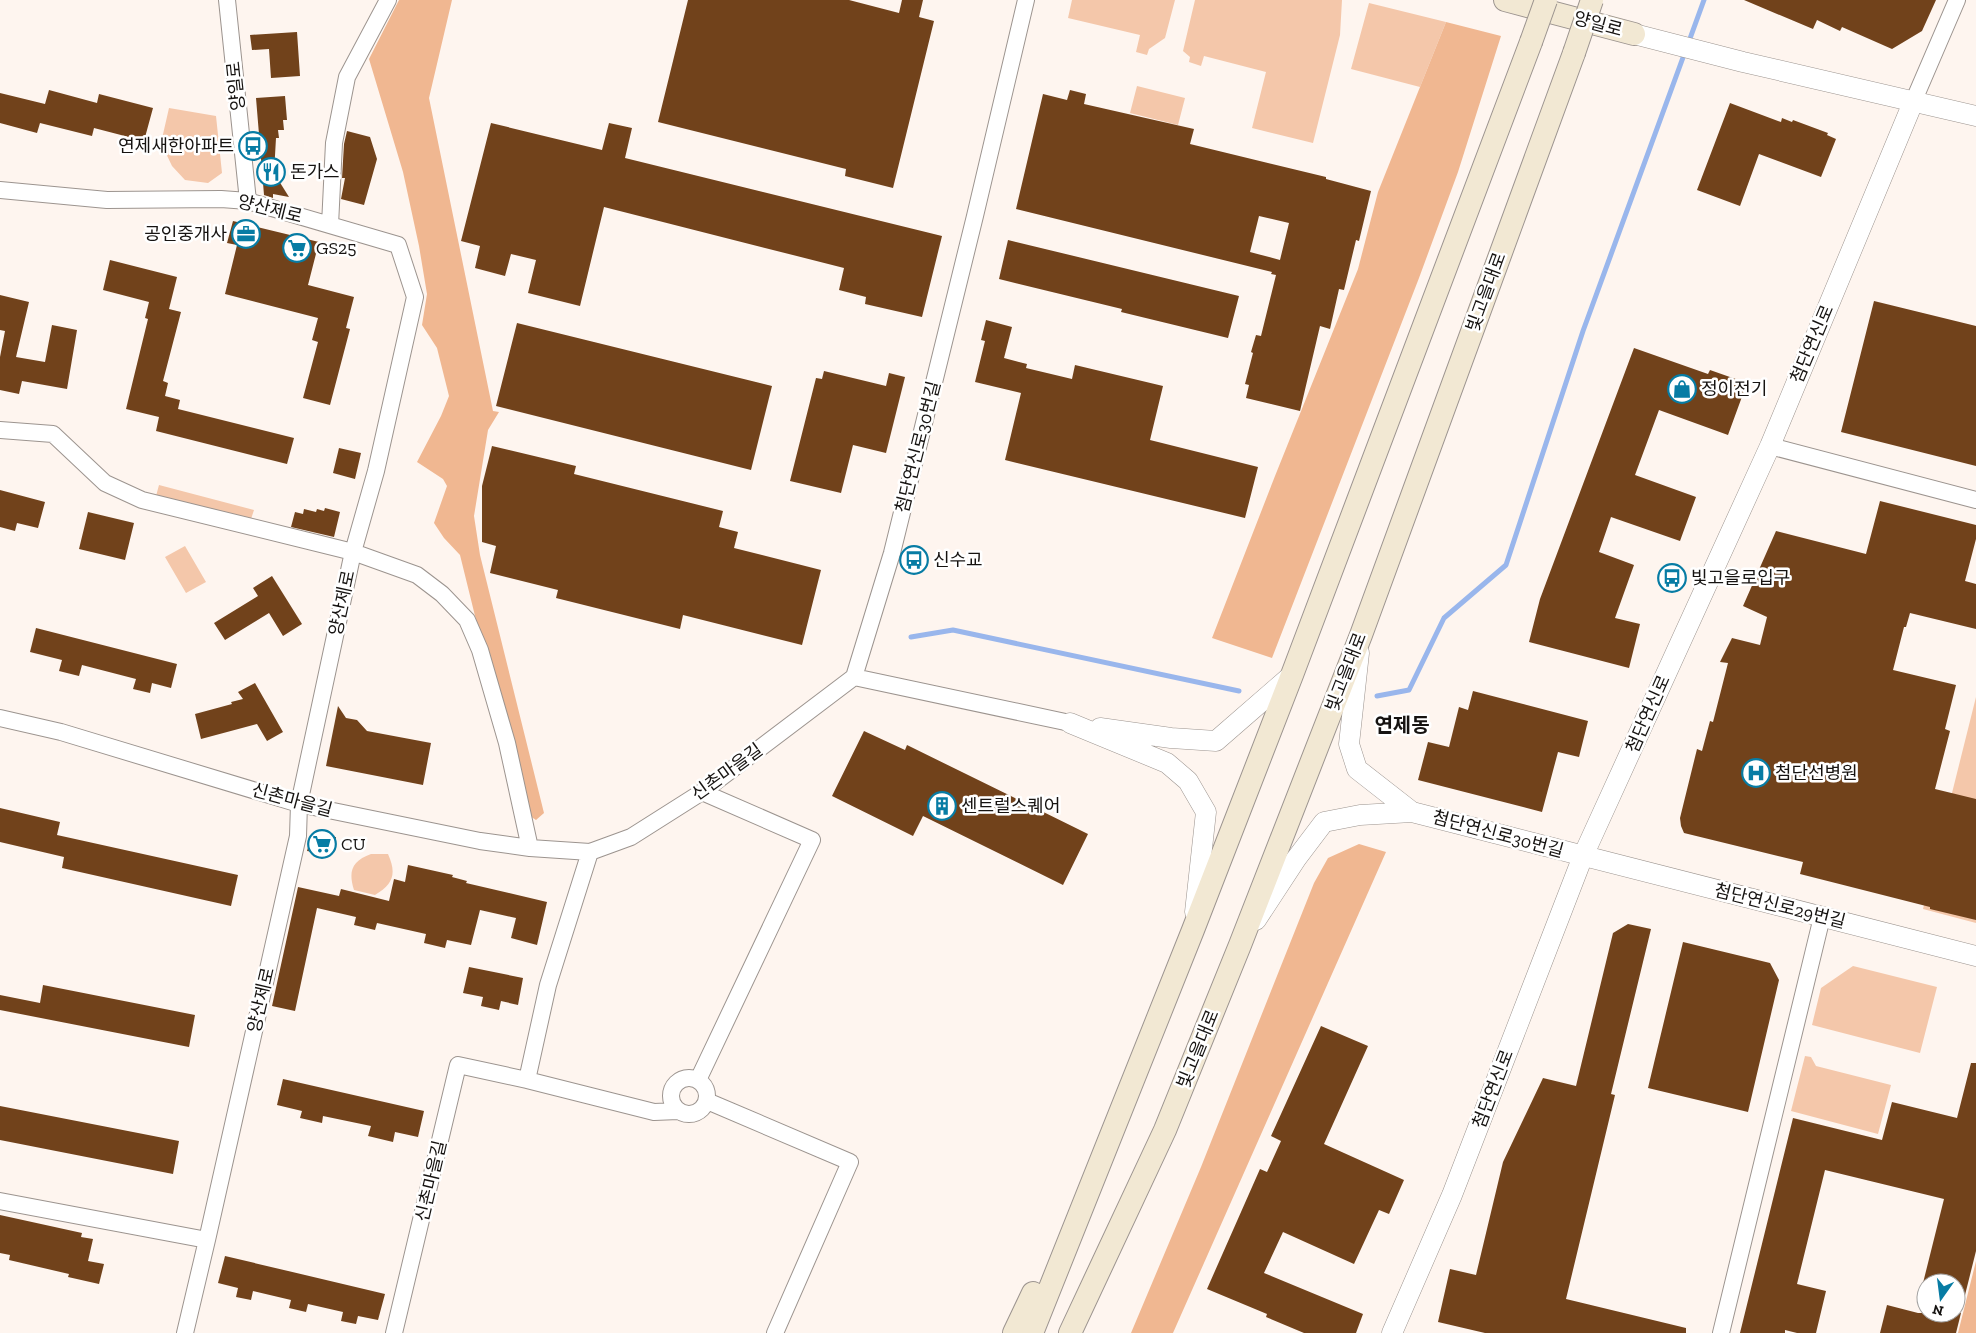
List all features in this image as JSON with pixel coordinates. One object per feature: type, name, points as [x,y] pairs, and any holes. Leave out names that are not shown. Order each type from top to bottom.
[{"type":"main road","name":"양일로","points":[[1504,0],[1634,34]]},
{"type":"main road","points":[[1032,1333],[1119,1111],[1193,930],[1292,675],[1546,0]]},
{"type":"main road","name":"빛고을대로","points":[[1070,1333],[1165,1130],[1240,945],[1361,635],[1592,0]]},
{"type":"main road","points":[[1014,1333],[1119,1111]]},
{"type":"main road","points":[[1085,1333],[1165,1130]]},
{"type":"street","name":"양일로","points":[[227,0],[248,201]]},
{"type":"street","points":[[330,225],[334,143],[347,77],[388,0]]},
{"type":"street","name":"첨단연신로30번길","points":[[854,677],[894,544],[1026,0]]},
{"type":"street","points":[[1914,100],[1957,0]]},
{"type":"street","points":[[1634,34],[1743,62],[1914,100],[1976,116]]},
{"type":"street","name":"첨단연신로","points":[[1392,1333],[1452,1194],[1583,856],[1770,446],[1914,100]]},
{"type":"street","name":"양산제로","points":[[0,190],[108,200],[221,199],[248,201],[398,245],[415,297],[380,451],[353,552],[299,804],[298,836],[185,1333]]},
{"type":"street","name":"양산제로","points":[[0,430],[53,434],[105,483],[142,500],[353,552]]},
{"type":"street","points":[[1770,446],[1976,500]]},
{"type":"street","points":[[353,552],[417,575],[442,594],[467,620],[480,650],[507,743],[530,848]]},
{"type":"street","points":[[1361,635],[1349,744],[1357,769],[1412,812]]},
{"type":"street","points":[[854,677],[1070,723],[1171,738],[1216,741],[1292,675]]},
{"type":"street","name":"신촌마을길","points":[[0,718],[61,732],[299,804],[480,841],[530,848],[590,852],[631,837],[702,792],[854,677]]},
{"type":"street","points":[[1070,723],[1167,764],[1188,781],[1206,812],[1193,930]]},
{"type":"street","points":[[698,1080],[812,840],[702,792]]},
{"type":"street","points":[[1240,945],[1296,859],[1324,822],[1360,815],[1412,812]]},
{"type":"street","name":"첨단연신로30번길","points":[[1412,812],[1583,856]]},
{"type":"street","points":[[590,852],[548,986],[527,1080],[654,1112],[678,1111],[689,1115],[695,1114],[707,1101],[706,1089],[698,1080],[686,1078],[675,1084],[672,1089],[671,1101],[678,1111]]},
{"type":"street","name":"첨단연신로29번길","points":[[1583,856],[1976,956]]},
{"type":"street","points":[[1721,1333],[1822,917]]},
{"type":"street","name":"신촌마을길","points":[[394,1333],[458,1065],[527,1080]]},
{"type":"street","points":[[707,1101],[850,1162],[775,1333]]},
{"type":"street","points":[[0,1201],[207,1240]]},
{"type":"shaded area","points":[[399,0],[452,0],[429,98],[493,411],[499,412],[488,430],[474,516],[480,555],[544,813],[536,820],[527,814],[492,671],[476,620],[460,555],[444,538],[434,523],[447,486],[443,479],[417,462],[441,416],[449,396],[437,348],[422,325],[427,294],[419,246],[403,172],[369,59]]},
{"type":"shaded area","points":[[1072,0],[1175,0],[1165,38],[1149,49],[1147,55],[1136,52],[1140,35],[1068,18]]},
{"type":"shaded area","points":[[1195,0],[1342,0],[1340,35],[1313,143],[1252,128],[1266,72],[1204,56],[1201,66],[1189,62],[1190,57],[1183,51]]},
{"type":"shaded area","points":[[1369,3],[1446,22],[1420,87],[1351,69]]},
{"type":"shaded area","points":[[1446,22],[1501,36],[1458,172],[1419,278],[1272,658],[1212,638],[1358,269],[1378,192]]},
{"type":"shaded area","points":[[1137,86],[1185,98],[1178,125],[1130,113]]},
{"type":"shaded area","points":[[169,108],[216,116],[222,173],[208,183],[185,180],[172,166],[161,143]]},
{"type":"shaded area","points":[[159,485],[254,510],[250,522],[156,496]]},
{"type":"shaded area","points":[[185,546],[206,582],[186,593],[165,557]]},
{"type":"shaded area","points":[[1976,697],[1976,923],[1923,909]]},
{"type":"shaded area","points":[[1359,844],[1386,852],[1173,1333],[1131,1333],[1201,1167],[1314,883],[1328,858]]},
{"type":"shaded area","points":[[371,854],[388,854],[393,873],[386,887],[375,895],[354,890],[351,877],[356,863]]},
{"type":"shaded area","points":[[1853,966],[1937,987],[1920,1053],[1812,1025],[1821,988]]},
{"type":"shaded area","points":[[1805,1056],[1811,1057],[1816,1066],[1891,1085],[1878,1134],[1791,1111]]},
{"type":"shaded area","points":[[1976,1261],[1976,1333],[1958,1333],[1960,1323],[1966,1323],[1966,1301]]},
{"type":"building","points":[[688,0],[849,0],[899,13],[902,0],[923,0],[919,17],[934,21],[893,188],[845,176],[846,169],[658,122]]},
{"type":"building","points":[[1744,0],[1936,0],[1922,31],[1892,49],[1842,27],[1840,31],[1817,20],[1813,29]]},
{"type":"building","points":[[297,32],[300,76],[271,78],[269,49],[252,50],[250,35]]},
{"type":"building","points":[[49,90],[97,103],[99,94],[153,108],[144,141],[94,128],[92,136],[40,123],[37,133],[0,123],[0,93],[45,104]]},
{"type":"building","points":[[1070,90],[1086,94],[1084,104],[1194,129],[1190,144],[1326,177],[1326,179],[1371,191],[1359,241],[1356,240],[1344,290],[1339,289],[1330,329],[1320,326],[1300,411],[1246,398],[1249,385],[1245,384],[1253,353],[1251,352],[1256,335],[1261,336],[1276,275],[1271,274],[1272,272],[1016,209],[1043,94],[1067,100]],"holes":[[[1259,216],[1289,223],[1280,260],[1250,252]]]},
{"type":"building","points":[[285,96],[287,120],[283,120],[284,130],[278,130],[279,138],[276,138],[274,173],[289,197],[273,194],[273,198],[264,195],[256,98]]},
{"type":"building","points":[[1730,103],[1781,122],[1782,118],[1792,122],[1793,120],[1828,133],[1827,135],[1836,139],[1821,177],[1759,154],[1740,206],[1697,190]]},
{"type":"building","points":[[491,123],[602,150],[609,123],[632,128],[625,158],[942,236],[922,317],[865,304],[866,297],[839,290],[844,268],[604,207],[580,306],[528,293],[536,260],[511,254],[505,276],[475,268],[480,246],[461,241]]},
{"type":"building","points":[[347,131],[370,137],[377,159],[364,205],[341,199],[345,178],[342,178],[344,144]]},
{"type":"building","points":[[233,221],[319,242],[308,285],[354,297],[346,328],[350,329],[330,405],[303,398],[318,342],[312,340],[318,318],[225,294],[237,245],[227,243]]},
{"type":"building","points":[[1008,240],[1239,296],[1228,338],[1121,312],[1122,309],[999,279]]},
{"type":"building","points":[[110,260],[177,277],[169,309],[181,312],[163,381],[168,383],[165,396],[180,400],[178,409],[294,438],[287,464],[156,431],[159,417],[126,409],[148,319],[145,318],[149,302],[103,290]]},
{"type":"building","points":[[0,295],[29,302],[16,357],[45,362],[52,325],[77,330],[67,389],[22,381],[19,394],[0,390],[0,357],[5,331],[0,330]]},
{"type":"building","points":[[1874,301],[1976,326],[1976,466],[1841,432]]},
{"type":"building","points":[[986,320],[1012,327],[1004,358],[1027,364],[1026,368],[1072,379],[1075,365],[1163,386],[1150,440],[1258,467],[1245,518],[1005,460],[1021,393],[975,382],[985,341],[981,340]]},
{"type":"building","points":[[517,323],[772,386],[751,470],[496,406]]},
{"type":"building","points":[[1634,348],[1708,374],[1710,370],[1747,383],[1728,435],[1659,410],[1635,475],[1696,497],[1680,541],[1611,517],[1599,552],[1634,565],[1615,618],[1640,624],[1629,668],[1529,642],[1540,599]]},
{"type":"building","points":[[824,371],[886,386],[889,373],[905,377],[886,453],[853,445],[841,493],[790,481],[816,378],[822,379]]},
{"type":"building","points":[[492,446],[576,466],[574,474],[723,511],[719,527],[738,532],[734,548],[821,570],[802,645],[683,615],[680,629],[556,598],[558,590],[490,573],[496,546],[482,542],[482,486]]},
{"type":"building","points":[[339,448],[361,453],[355,479],[333,473]]},
{"type":"building","points":[[0,490],[45,502],[38,528],[17,523],[15,531],[0,527]]},
{"type":"building","points":[[1880,501],[1976,525],[1976,539],[1965,581],[1976,584],[1976,629],[1910,613],[1906,627],[1904,627],[1893,670],[1956,685],[1945,729],[1950,731],[1935,789],[1976,799],[1976,920],[1800,874],[1803,862],[1684,833],[1681,826],[1680,818],[1697,749],[1702,751],[1710,721],[1713,722],[1728,663],[1720,662],[1732,638],[1760,645],[1767,617],[1743,606],[1776,531],[1866,554]]},
{"type":"building","points":[[325,508],[340,512],[334,537],[291,527],[295,512],[303,514],[304,509],[316,512],[317,509],[324,511]]},
{"type":"building","points":[[88,512],[134,523],[125,560],[79,549]]},
{"type":"building","points":[[272,576],[302,624],[283,636],[269,613],[225,640],[214,623],[258,596],[253,588]]},
{"type":"building","points":[[36,628],[177,664],[171,688],[152,683],[150,693],[133,689],[136,679],[82,665],[79,676],[59,671],[62,660],[30,652]]},
{"type":"building","points":[[255,683],[283,732],[267,741],[257,724],[201,739],[195,714],[243,699],[238,692]]},
{"type":"building","points":[[1473,691],[1588,721],[1579,757],[1558,752],[1542,812],[1418,780],[1428,742],[1449,747],[1459,707],[1468,710]]},
{"type":"building","points":[[338,706],[346,718],[357,720],[367,731],[431,743],[423,785],[326,766]]},
{"type":"building","name":"센트럴스퀘어","points":[[864,731],[905,750],[907,745],[1088,834],[1063,885],[923,816],[913,836],[832,796]]},
{"type":"building","points":[[0,808],[60,822],[57,835],[238,875],[231,906],[62,868],[64,857],[0,842]]},
{"type":"building","name":"CU","points":[[311,837],[336,837],[334,850],[320,853],[307,851]]},
{"type":"building","points":[[408,865],[453,875],[452,877],[467,881],[466,883],[547,902],[537,945],[511,938],[516,918],[480,910],[471,945],[447,940],[445,948],[424,943],[426,934],[377,923],[375,930],[354,925],[356,917],[317,908],[295,1011],[272,1006],[298,887],[339,896],[341,889],[389,901],[394,879],[405,882]]},
{"type":"building","points":[[1628,924],[1651,929],[1611,1094],[1615,1095],[1566,1299],[1686,1328],[1686,1333],[1485,1333],[1438,1322],[1450,1269],[1476,1275],[1503,1162],[1543,1078],[1576,1086],[1613,933]]},
{"type":"building","points":[[1683,942],[1770,963],[1779,980],[1748,1112],[1648,1088]]},
{"type":"building","points":[[469,967],[523,978],[518,1005],[501,1001],[499,1010],[481,1006],[483,997],[463,993]]},
{"type":"building","points":[[43,985],[195,1015],[189,1047],[0,1010],[0,995],[40,1003]]},
{"type":"building","points":[[1321,1026],[1368,1046],[1324,1144],[1404,1180],[1389,1214],[1379,1210],[1354,1264],[1283,1232],[1264,1273],[1363,1314],[1356,1333],[1304,1333],[1266,1317],[1267,1314],[1207,1289],[1260,1169],[1267,1172],[1281,1141],[1271,1136]]},
{"type":"building","points":[[1971,1063],[1976,1063],[1976,1251],[1966,1291],[1966,1273],[1926,1273],[1944,1199],[1825,1170],[1797,1284],[1826,1291],[1816,1333],[1797,1333],[1785,1330],[1785,1333],[1740,1333],[1793,1118],[1882,1140],[1892,1102],[1957,1118]]},
{"type":"building","points":[[283,1079],[424,1111],[418,1137],[395,1132],[393,1142],[368,1136],[371,1126],[323,1116],[322,1123],[300,1118],[302,1111],[277,1105]]},
{"type":"building","points":[[0,1106],[179,1141],[173,1174],[0,1140]]},
{"type":"building","points":[[0,1215],[82,1233],[81,1237],[93,1239],[88,1261],[104,1264],[99,1284],[68,1277],[69,1274],[9,1260],[10,1255],[0,1253]]},
{"type":"building","points":[[225,1256],[385,1294],[378,1320],[358,1316],[356,1324],[341,1321],[343,1312],[308,1304],[306,1312],[289,1308],[291,1300],[253,1291],[251,1300],[236,1297],[238,1288],[218,1283]]},
{"type":"building","points":[[1887,1305],[1916,1312],[1916,1323],[1958,1323],[1956,1333],[1880,1333]]},
{"type":"waterway","points":[[1688,44],[1704,0]]},
{"type":"waterway","points":[[1377,696],[1409,690],[1444,618],[1506,565],[1583,331],[1685,52]]},
{"type":"waterway","points":[[911,637],[953,630],[1239,691]]},
{"type":"place","name":"연제새한아파트","points":[[253,146]]},
{"type":"place","name":"돈가스","points":[[271,172]]},
{"type":"place","name":"공인중개사","points":[[246,234]]},
{"type":"place","name":"GS25","points":[[297,248]]},
{"type":"place","name":"정이전기","points":[[1682,389]]},
{"type":"place","name":"신수교","points":[[914,560]]},
{"type":"place","name":"빛고을로입구","points":[[1672,578]]},
{"type":"place","name":"첨단선병원","points":[[1756,773]]},
{"type":"place","name":"센트럴스퀘어","points":[[942,806]]},
{"type":"place","name":"CU","points":[[322,844]]},
{"type":"district","name":"연제동","points":[[1402,725]]}]
